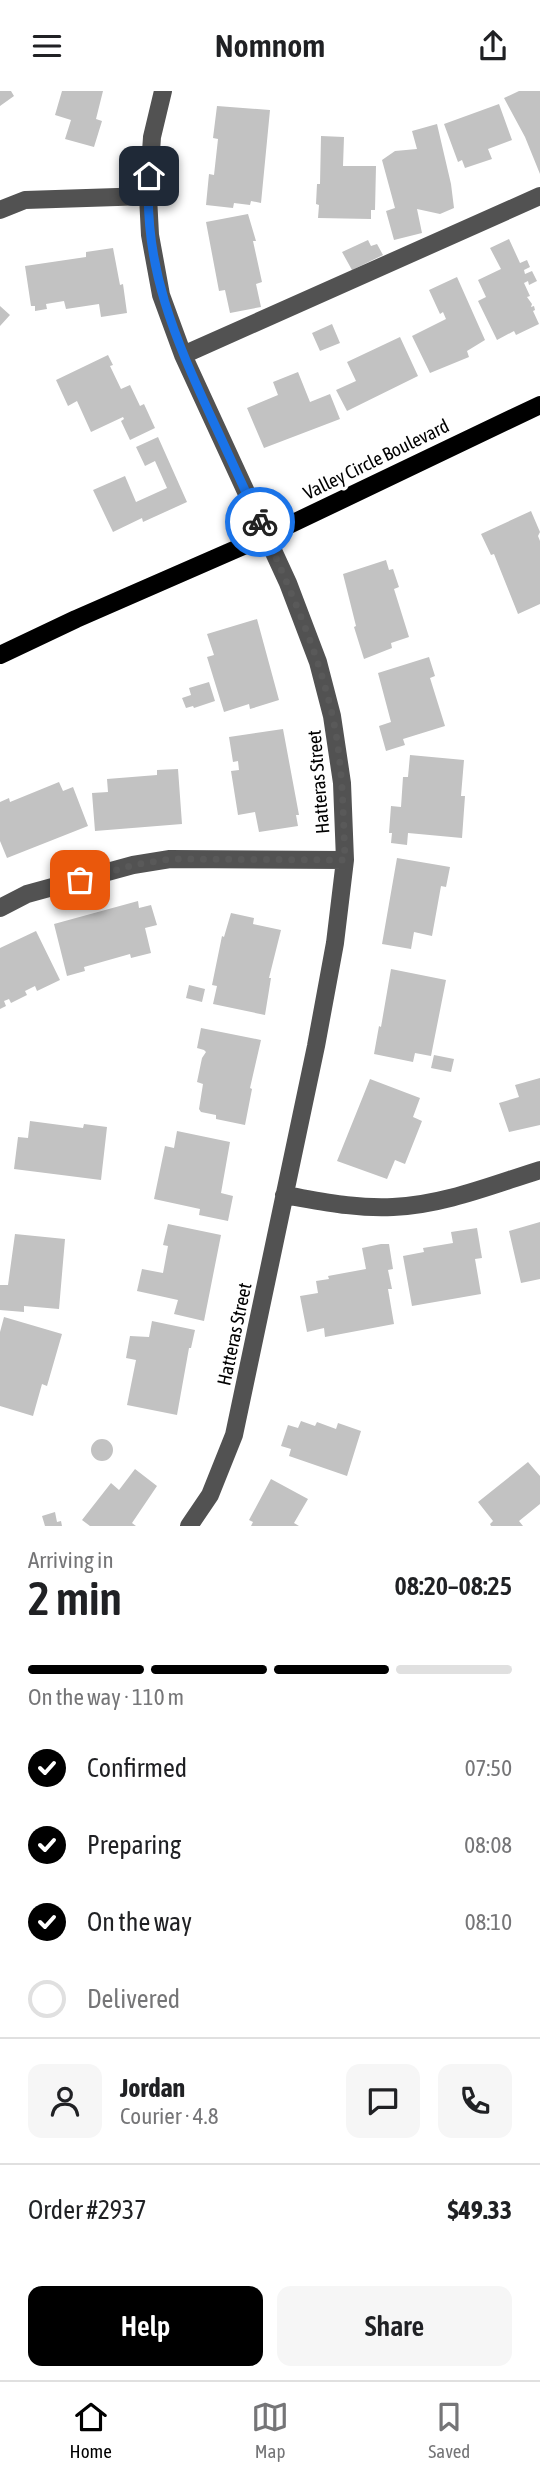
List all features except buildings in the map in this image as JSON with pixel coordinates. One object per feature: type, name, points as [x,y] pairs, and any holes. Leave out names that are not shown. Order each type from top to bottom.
[{"type":"main road","name":"Valley Circle Boulevard","points":[[0,655],[266,536],[540,405]]},
{"type":"street","name":"Hatteras Street","points":[[163,91],[152,137],[148,196],[150,235],[161,295],[183,355],[288,583],[318,661],[332,716],[342,783],[345,860],[333,956],[234,1435],[210,1495],[189,1526]]},
{"type":"street","points":[[0,210],[25,200],[148,196]]},
{"type":"street","points":[[183,355],[540,196]]},
{"type":"street","points":[[0,908],[27,894],[134,865],[170,859],[345,860]]},
{"type":"street","points":[[284,1195],[360,1207],[394,1207],[446,1199],[540,1170]]},
{"type":"way so far","points":[[80,880],[134,865],[170,859],[345,860],[342,783],[332,716],[318,661],[288,583],[260,522]]},
{"type":"route","points":[[149,176],[150,235],[161,295],[183,355],[260,522]]}]
